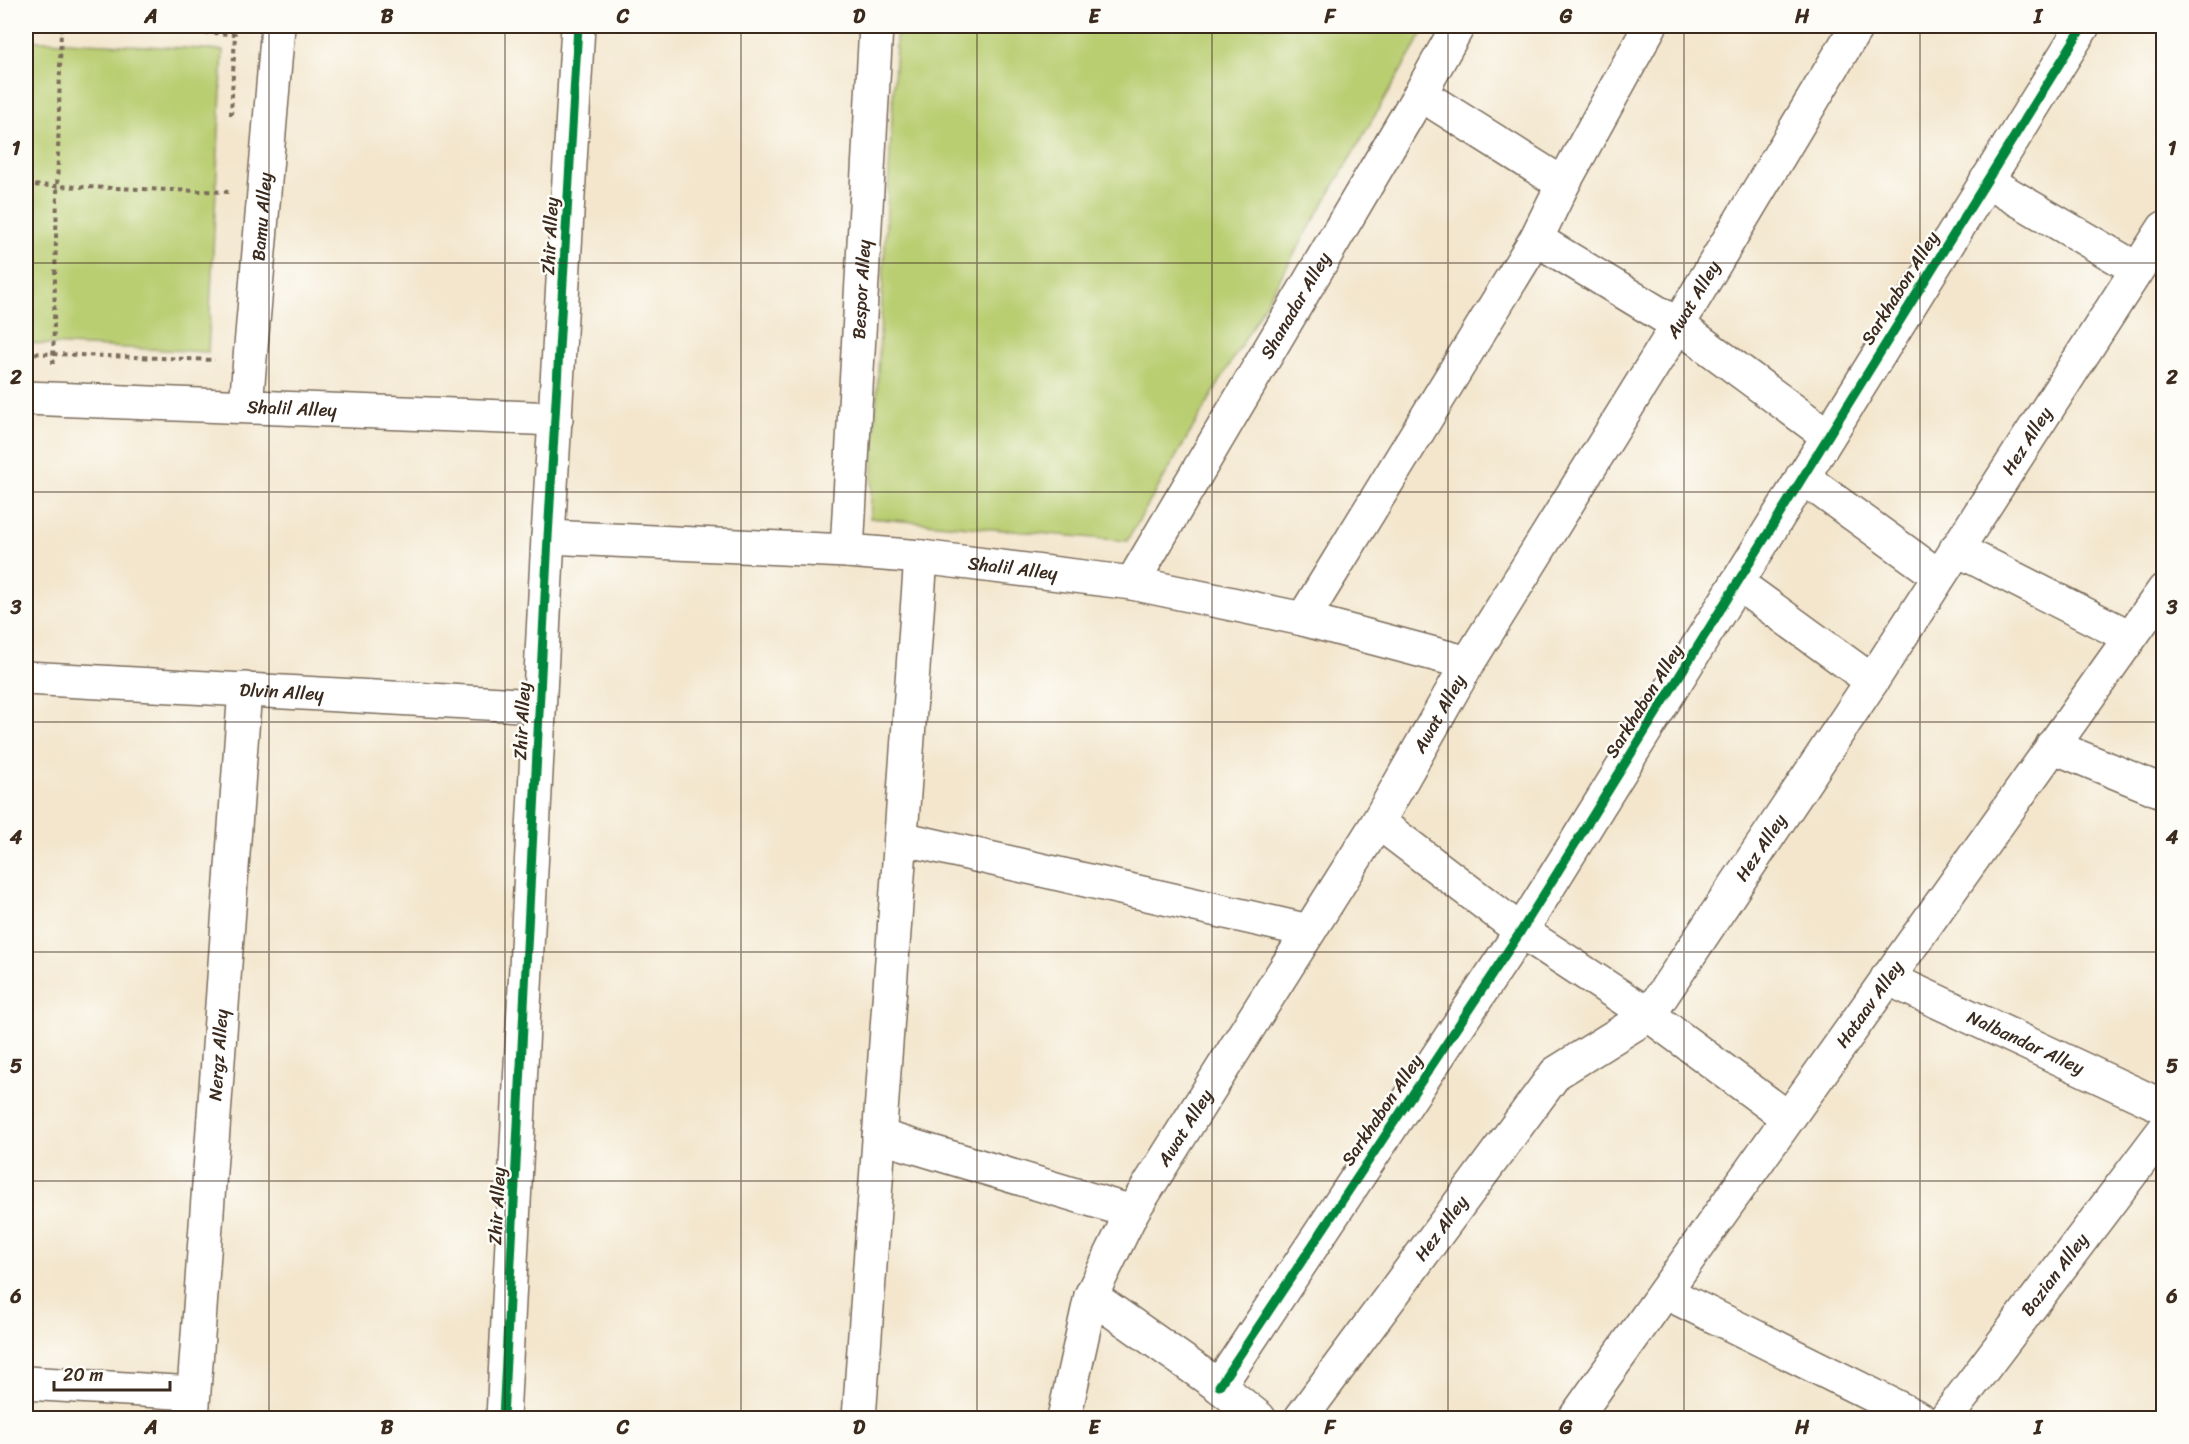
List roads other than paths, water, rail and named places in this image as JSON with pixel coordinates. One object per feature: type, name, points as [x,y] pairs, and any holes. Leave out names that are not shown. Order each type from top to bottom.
[{"type":"street","name":"Bamu Alley","points":[[246,406],[278,26]]},
{"type":"street","name":"Zhir Alley","points":[[503,1419],[548,537],[578,26]]},
{"type":"street","name":"Bespor Alley","points":[[847,551],[876,26]]},
{"type":"street","name":"Shanadar Alley","points":[[1132,583],[1458,26]]},
{"type":"street","points":[[1303,618],[1536,239],[1563,184],[1650,26]]},
{"type":"street","name":"Awat Alley","points":[[1064,1419],[1091,1296],[1132,1212],[1378,822],[1468,663],[1678,325],[1857,26]]},
{"type":"street","name":"Sarkhabon Alley","points":[[1219,1386],[1521,931],[1986,181],[2077,27]]},
{"type":"street","points":[[1420,94],[1563,184]]},
{"type":"street","points":[[1986,181],[2137,269]]},
{"type":"street","name":"Hez Alley","points":[[1301,1419],[1556,1073],[1649,1015],[1872,681],[2163,228]]},
{"type":"street","points":[[1536,239],[1678,325],[1828,436]]},
{"type":"street","name":"Shalil Alley","points":[[39,399],[556,419]]},
{"type":"street","points":[[1802,477],[1939,576]]},
{"type":"street","name":"Shalil Alley","points":[[548,537],[847,551],[921,557],[1132,583],[1303,618],[1468,663]]},
{"type":"street","points":[[1956,549],[2130,637]]},
{"type":"street","points":[[859,1419],[921,557]]},
{"type":"street","points":[[1737,583],[1872,681]]},
{"type":"street","name":"Hataav Alley","points":[[1575,1419],[2163,590]]},
{"type":"street","name":"Dlvin Alley","points":[[26,678],[539,706]]},
{"type":"street","name":"Nergz Alley","points":[[192,1406],[245,689]]},
{"type":"street","points":[[2052,746],[2163,792]]},
{"type":"street","points":[[1378,822],[1521,931],[1649,1015],[1788,1118]]},
{"type":"street","points":[[900,838],[1309,931]]},
{"type":"street","name":"Nalbandar Alley","points":[[1887,978],[2163,1107]]},
{"type":"street","name":"Bazian Alley","points":[[1946,1419],[2163,1130]]},
{"type":"street","points":[[879,1136],[1132,1212]]},
{"type":"street","points":[[1665,1292],[1919,1419]]},
{"type":"street","points":[[1091,1296],[1219,1386],[1259,1419]]},
{"type":"street","points":[[26,1383],[192,1406]]}]
